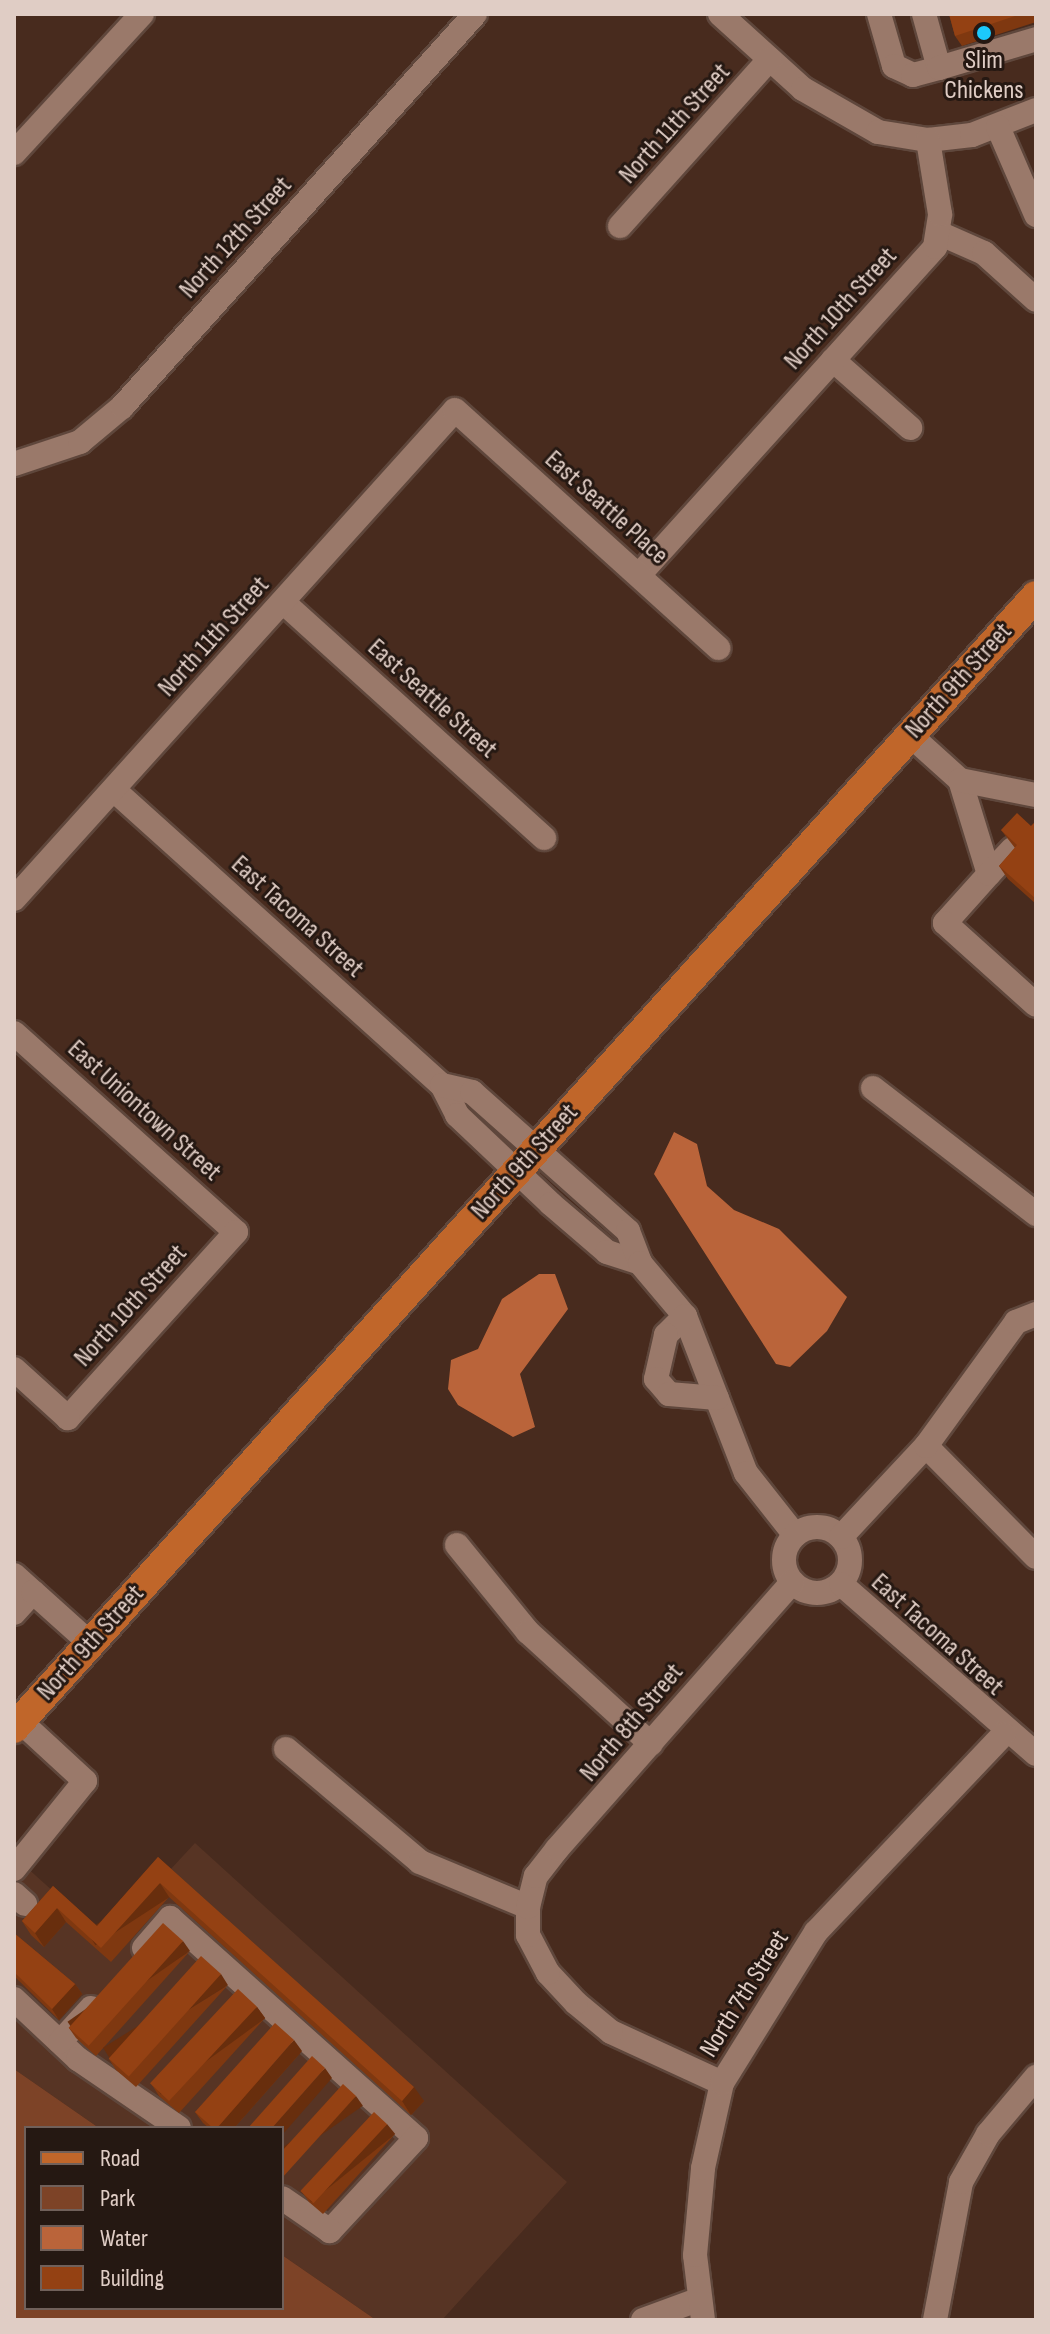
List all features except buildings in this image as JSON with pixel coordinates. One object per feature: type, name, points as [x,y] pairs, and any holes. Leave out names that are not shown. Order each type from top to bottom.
[{"type":"main road","name":"North 9th Street","points":[[17,1725],[1036,596]]},
{"type":"street","points":[[14,153],[142,14]]},
{"type":"street","name":"North 12th Street","points":[[14,464],[80,442],[122,407],[475,14]]},
{"type":"street","points":[[720,14],[770,59],[851,121],[928,140],[998,127],[1036,110]]},
{"type":"street","points":[[879,14],[894,66],[913,75],[1036,39]]},
{"type":"street","points":[[924,14],[939,68]]},
{"type":"street","name":"North 11th Street","points":[[620,226],[770,59]]},
{"type":"street","points":[[998,127],[1036,215]]},
{"type":"street","points":[[928,140],[941,234],[984,253],[1036,300]]},
{"type":"street","name":"North 10th Street","points":[[639,575],[833,360],[941,234]]},
{"type":"street","points":[[833,360],[910,428]]},
{"type":"street","name":"North 11th Street","points":[[14,899],[455,410]]},
{"type":"street","name":"East Seattle Place","points":[[455,410],[718,648]]},
{"type":"street","name":"East Seattle Street","points":[[283,602],[544,838]]},
{"type":"street","points":[[910,735],[960,780],[1036,795]]},
{"type":"street","points":[[960,780],[989,874]]},
{"type":"street","name":"East Tacoma Street","points":[[114,790],[442,1085],[457,1115],[516,1171],[607,1252],[640,1263]]},
{"type":"street","points":[[1012,849],[945,923],[1036,1005]]},
{"type":"street","name":"East Uniontown Street","points":[[14,1033],[236,1232]]},
{"type":"street","name":"East Tacoma Street","points":[[442,1085],[472,1092],[628,1231],[640,1263],[685,1316],[746,1473],[795,1535]]},
{"type":"street","points":[[873,1088],[1036,1214]]},
{"type":"street","name":"North 10th Street","points":[[14,1369],[68,1418],[236,1232]]},
{"type":"street","points":[[841,1537],[926,1446],[1016,1322],[1036,1314]]},
{"type":"street","points":[[685,1316],[666,1335],[656,1379],[669,1394],[717,1398]]},
{"type":"street","points":[[926,1446],[1036,1557]]},
{"type":"street","points":[[818,1527],[841,1537],[850,1560],[841,1584],[816,1593],[792,1582],[784,1556],[795,1535],[818,1527]]},
{"type":"street","points":[[457,1545],[528,1632],[651,1744]]},
{"type":"street","points":[[14,1575],[91,1644]]},
{"type":"street","name":"North 8th Street","points":[[528,1907],[536,1876],[792,1582]]},
{"type":"street","name":"East Tacoma Street","points":[[841,1584],[1004,1734],[1036,1754]]},
{"type":"street","points":[[14,1613],[33,1592]]},
{"type":"street","points":[[14,1869],[85,1781],[17,1725]]},
{"type":"street","name":"North 7th Street","points":[[643,2320],[699,2311],[703,2168],[722,2083],[816,1932],[1004,1734]]},
{"type":"street","points":[[286,1749],[420,1862],[528,1907],[528,1935],[548,1973],[576,2003],[611,2032],[722,2083]]},
{"type":"street","points":[[130,1963],[170,1918],[416,2138],[330,2231],[287,2202],[312,2184]]},
{"type":"street","points":[[187,1974],[207,1952]]},
{"type":"street","points":[[60,2042],[110,1986]]},
{"type":"street","points":[[225,2009],[246,1986]]},
{"type":"street","points":[[14,1999],[99,2073],[178,2126]]},
{"type":"street","points":[[262,2040],[281,2018]]},
{"type":"street","points":[[99,2073],[118,2051]]},
{"type":"street","points":[[300,2074],[320,2052]]},
{"type":"street","points":[[935,2320],[961,2182],[988,2134],[1036,2077]]},
{"type":"street","points":[[141,2102],[162,2079]]},
{"type":"street","points":[[331,2101],[350,2080]]},
{"type":"street","points":[[183,2126],[203,2106]]},
{"type":"street","points":[[361,2129],[381,2107]]},
{"type":"shaded area","points":[[195,1843],[567,2182],[442,2320],[376,2320],[284,2256],[284,2126],[96,2126],[14,2069],[14,1856],[106,1939]]},
{"type":"green space","points":[[14,2069],[96,2126],[24,2126],[24,2310],[284,2310],[284,2256],[376,2320],[14,2320]]},
{"type":"water","points":[[674,1132],[697,1144],[707,1186],[734,1210],[779,1229],[847,1297],[827,1331],[790,1367],[776,1364],[654,1174]]},
{"type":"water","points":[[539,1274],[555,1274],[568,1309],[520,1374],[535,1427],[513,1437],[458,1405],[448,1389],[451,1360],[478,1349],[502,1299]]},
{"type":"place","name":"Slim Chickens","points":[[984,33]]}]
